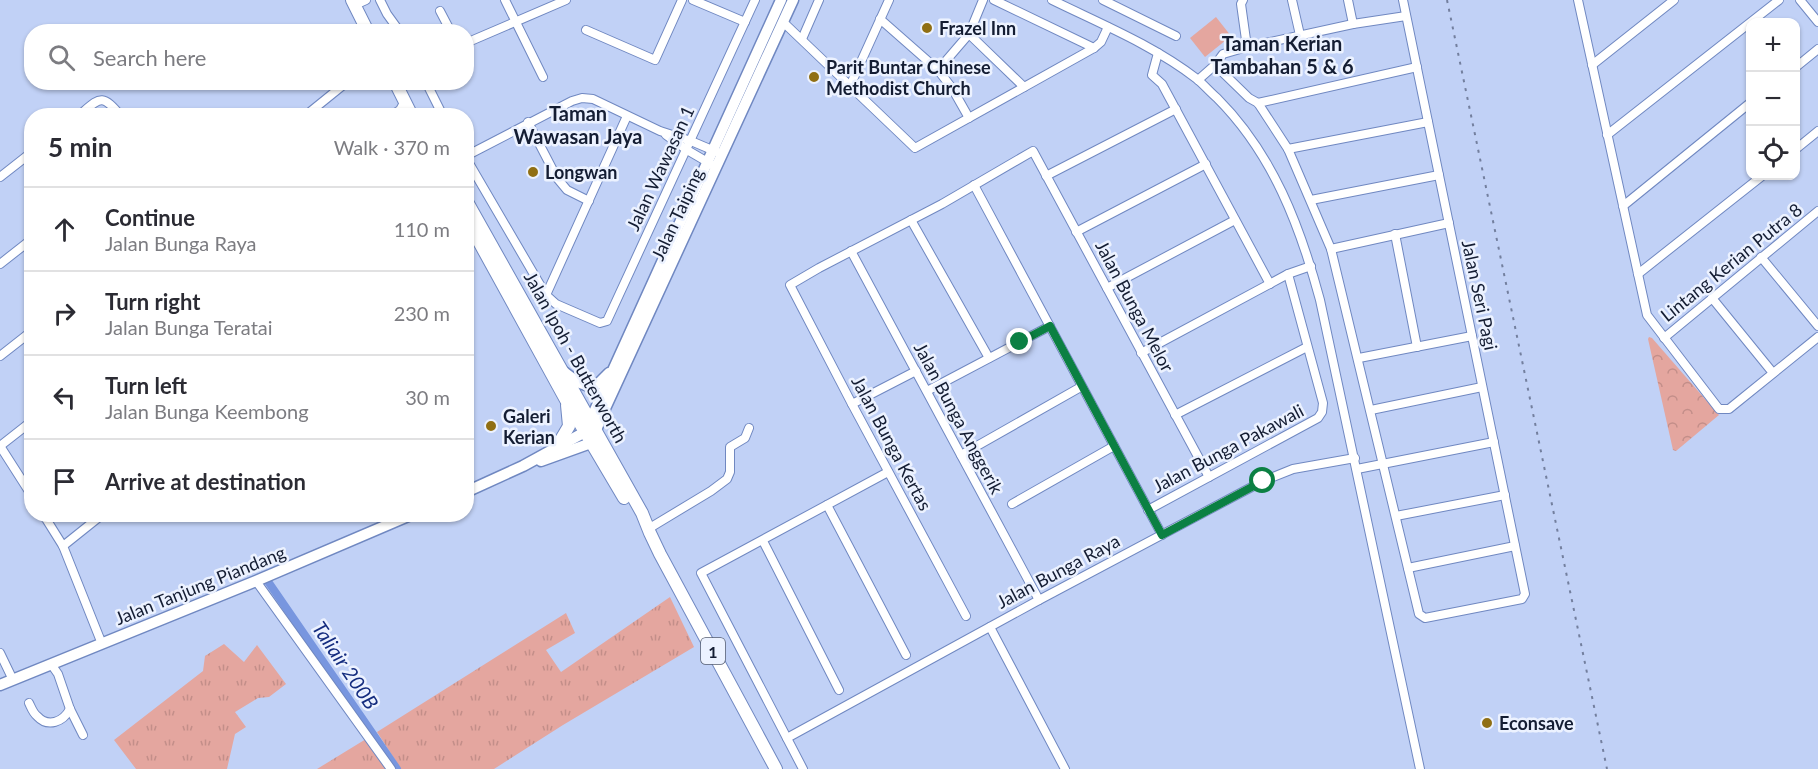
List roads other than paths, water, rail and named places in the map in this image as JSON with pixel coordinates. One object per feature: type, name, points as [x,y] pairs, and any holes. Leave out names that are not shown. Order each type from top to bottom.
[{"type":"highway","points":[[358,2],[365,24]]},
{"type":"highway","points":[[396,90],[397,108]]},
{"type":"highway","name":"Jalan Ipoh - Butterworth","points":[[474,214],[564,372],[591,432],[635,516],[649,531],[776,769]]},
{"type":"highway","name":"Jalan Ipoh - Butterworth","points":[[474,233],[566,400],[591,432]]},
{"type":"highway","points":[[556,448],[569,426],[566,400]]},
{"type":"main road","name":"Jalan Taiping","points":[[718,152],[781,0]]},
{"type":"main road","name":"Jalan Taiping","points":[[591,432],[614,367],[793,0]]},
{"type":"main road","name":"Jalan Taiping","points":[[591,432],[712,164]]},
{"type":"main road","points":[[564,372],[577,382],[592,387],[614,367]]},
{"type":"main road","points":[[474,488],[591,432]]},
{"type":"main road","points":[[523,466],[552,458],[591,432]]},
{"type":"main road","name":"Jalan Tanjung Piandang","points":[[0,685],[394,522]]},
{"type":"street","points":[[380,0],[387,15],[395,24]]},
{"type":"street","points":[[506,0],[543,77]]},
{"type":"street","points":[[474,39],[566,0]]},
{"type":"street","points":[[586,30],[655,60],[682,0]]},
{"type":"street","points":[[693,0],[745,22]]},
{"type":"street","name":"Jalan Wawasan 1","points":[[546,295],[556,304],[600,323],[607,321],[755,0]]},
{"type":"street","points":[[802,39],[819,0]]},
{"type":"street","points":[[850,86],[889,0]]},
{"type":"street","points":[[938,70],[969,34],[983,0]]},
{"type":"street","points":[[994,0],[1094,48]]},
{"type":"street","points":[[1052,0],[1158,53],[1198,80],[1228,110],[1252,140],[1284,194],[1311,266],[1336,366],[1419,769]]},
{"type":"street","points":[[1103,0],[1176,36]]},
{"type":"street","points":[[1243,0],[1240,4],[1247,47]]},
{"type":"street","points":[[1292,0],[1300,35]]},
{"type":"street","points":[[1347,0],[1353,24]]},
{"type":"street","name":"Jalan Seri Pagi","points":[[1403,0],[1525,594],[1522,599],[1425,618],[1419,614],[1408,568]]},
{"type":"street","points":[[1578,0],[1647,315],[1719,409],[1729,409],[1818,337]]},
{"type":"street","points":[[1592,65],[1674,0]]},
{"type":"street","points":[[1608,135],[1779,0]]},
{"type":"street","points":[[1800,0],[1818,22]]},
{"type":"street","points":[[440,11],[447,24]]},
{"type":"street","points":[[1198,80],[1215,65],[1223,54],[1300,35],[1406,16]]},
{"type":"street","points":[[880,19],[938,70],[969,118]]},
{"type":"street","points":[[783,22],[915,148],[1094,48],[1101,42],[1108,27]]},
{"type":"street","points":[[969,34],[1024,87]]},
{"type":"street","points":[[1800,64],[1818,49]]},
{"type":"street","points":[[1158,53],[1152,75],[1162,84],[1270,284]]},
{"type":"street","points":[[1215,65],[1249,98],[1258,103],[1288,149],[1331,249],[1408,568],[1515,546]]},
{"type":"street","points":[[1258,103],[1416,67]]},
{"type":"street","points":[[315,108],[337,90]]},
{"type":"street","points":[[430,90],[439,108]]},
{"type":"street","points":[[474,152],[528,122],[582,98],[593,99],[660,130],[718,152]]},
{"type":"street","points":[[88,108],[96,101],[103,99],[114,108]]},
{"type":"street","points":[[1623,206],[1746,106]]},
{"type":"street","points":[[1046,176],[1176,109]]},
{"type":"street","points":[[546,295],[627,116]]},
{"type":"street","points":[[528,122],[557,178],[567,190],[589,201]]},
{"type":"street","points":[[1288,149],[1428,122]]},
{"type":"street","points":[[660,130],[687,150],[712,164]]},
{"type":"street","points":[[1800,146],[1818,131]]},
{"type":"street","name":"Jalan Bunga Melor","points":[[974,185],[1032,151],[1209,477]]},
{"type":"street","points":[[0,177],[24,158]]},
{"type":"street","points":[[1076,232],[1206,164]]},
{"type":"street","points":[[474,171],[546,295]]},
{"type":"street","points":[[1311,200],[1439,176]]},
{"type":"street","points":[[1638,274],[1757,180]]},
{"type":"street","points":[[851,251],[974,185],[1162,535]]},
{"type":"street","name":"Lintang Kerian Putra 8","points":[[1664,338],[1761,257],[1816,216]]},
{"type":"street","points":[[911,220],[989,358]]},
{"type":"street","points":[[1107,288],[1235,220]]},
{"type":"street","points":[[1331,249],[1449,223]]},
{"type":"street","points":[[1395,234],[1417,346]]},
{"type":"street","points":[[0,264],[24,245]]},
{"type":"street","name":"Jalan Bunga Kertas","points":[[851,251],[790,285],[966,616]]},
{"type":"street","name":"Jalan Bunga Anggerik","points":[[851,251],[1039,600]]},
{"type":"street","points":[[1761,257],[1818,326]]},
{"type":"street","points":[[1141,353],[1288,274],[1311,266]]},
{"type":"street","name":"Jalan Bunga Pakawali","points":[[1148,510],[1318,418],[1322,412],[1323,403],[1288,274]]},
{"type":"street","points":[[1712,298],[1773,373]]},
{"type":"street","points":[[927,391],[1050,326]]},
{"type":"street","points":[[1359,358],[1472,336]]},
{"type":"street","points":[[0,356],[24,337]]},
{"type":"street","points":[[1175,415],[1307,347]]},
{"type":"street","points":[[852,404],[916,371]]},
{"type":"street","points":[[1371,410],[1482,387]]},
{"type":"street","points":[[961,455],[1079,388]]},
{"type":"street","points":[[24,427],[0,446],[24,484]]},
{"type":"street","points":[[649,531],[727,479],[730,472],[730,447],[745,438],[749,428]]},
{"type":"street","points":[[1357,469],[1494,442]]},
{"type":"street","points":[[1012,504],[1114,446]]},
{"type":"street","name":"Jalan Bunga Raya","points":[[787,738],[1263,481],[1293,469],[1355,458]]},
{"type":"street","points":[[803,769],[701,573],[888,472]]},
{"type":"street","points":[[1396,516],[1505,495]]},
{"type":"street","points":[[827,505],[906,655]]},
{"type":"street","points":[[48,522],[63,546],[102,644]]},
{"type":"street","points":[[63,546],[92,522]]},
{"type":"street","points":[[763,541],[839,690]]},
{"type":"street","points":[[256,581],[391,769]]},
{"type":"street","points":[[990,627],[1065,769]]},
{"type":"street","points":[[0,653],[13,680]]},
{"type":"street","points":[[51,664],[58,674],[70,709],[83,735]]},
{"type":"street","points":[[29,703],[36,716],[45,721],[58,722],[70,709]]},
{"type":"waterway","name":"Taliair 200B","points":[[267,580],[397,769]]},
{"type":"railway","points":[[1447,0],[1607,769]]},
{"type":"place","name":"Frazel Inn","points":[[927,28]]},
{"type":"place","name":"Parit Buntar Chinese Methodist Church","points":[[814,77]]},
{"type":"place","name":"Longwan","points":[[533,172]]},
{"type":"place","name":"Galeri Kerian","points":[[491,426]]},
{"type":"place","name":"Econsave","points":[[1487,723]]},
{"type":"district","name":"Taman Kerian Tambahan 5 & 6","points":[[1282,54]]},
{"type":"district","name":"Taman Wawasan Jaya","points":[[578,124]]}]
